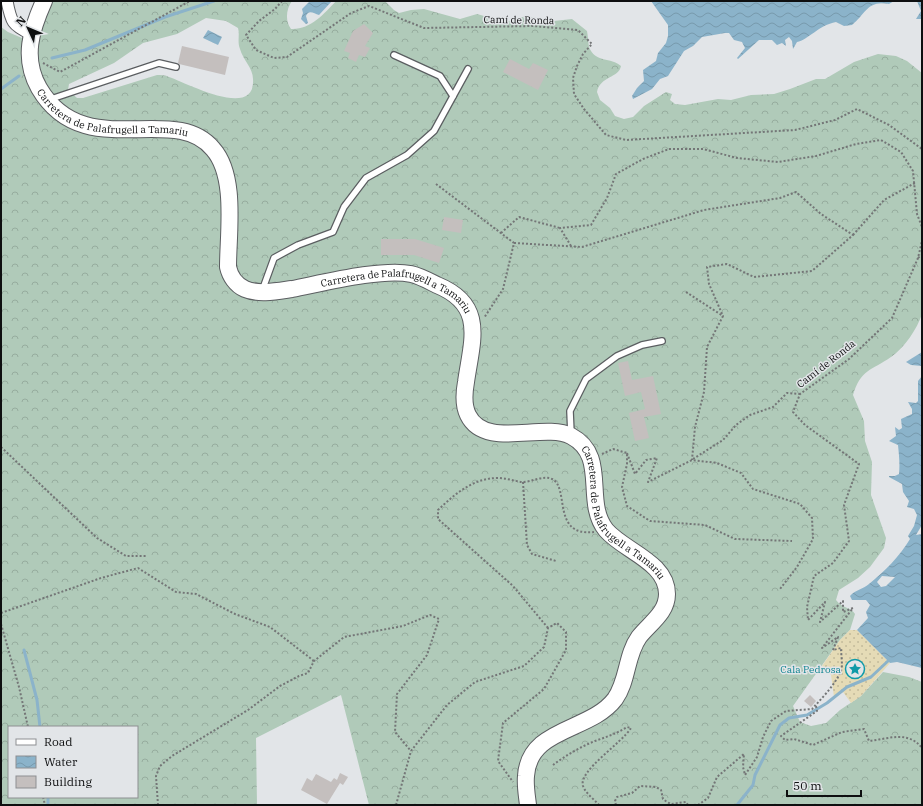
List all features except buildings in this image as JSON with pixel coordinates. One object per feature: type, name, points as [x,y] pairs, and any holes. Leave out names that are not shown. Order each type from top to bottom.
[{"type":"street","points":[[6,1],[9,13],[16,26],[30,39],[44,1]]},
{"type":"street","name":"Carretera de Palafrugell a Tamariu","points":[[30,39],[29,56],[37,85],[48,100],[63,113],[89,127],[103,129],[167,129],[186,132],[206,141],[220,159],[226,177],[228,193],[228,267],[230,274],[244,288],[262,291],[282,290],[389,272],[410,274],[444,287],[461,299],[471,316],[473,334],[464,402],[469,417],[474,424],[490,431],[501,433],[559,432],[571,436],[587,449],[594,471],[595,502],[607,531],[653,566],[664,581],[668,593],[660,614],[638,639],[629,656],[620,688],[614,700],[594,717],[547,739],[534,752],[526,775],[528,805]]},
{"type":"lane","points":[[394,56],[440,76],[453,96]]},
{"type":"lane","points":[[48,100],[159,63],[176,67]]},
{"type":"lane","points":[[262,291],[274,258],[298,245],[333,232],[344,208],[366,178],[407,155],[434,131],[468,69]]},
{"type":"lane","points":[[571,436],[570,411],[586,379],[617,356],[642,345],[662,341]]},
{"type":"path","points":[[60,72],[190,1]]},
{"type":"path","name":"Camí de Ronda","points":[[282,1],[275,9],[259,20],[246,35],[256,50],[274,58],[287,57],[351,13],[369,6],[424,28],[533,26],[578,30],[592,44],[583,54],[577,66],[573,78],[574,94],[584,109],[606,134],[626,140],[795,130],[835,120],[857,109],[889,125],[922,149]]},
{"type":"path","points":[[501,233],[519,217],[560,228],[590,225],[606,198],[616,174],[643,159],[669,149],[703,150],[737,158],[778,162],[816,156],[856,144],[882,140],[901,152],[913,171],[917,214],[922,227]]},
{"type":"path","points":[[723,316],[709,284],[707,267],[727,264],[754,277],[812,271],[853,236],[884,200],[915,183]]},
{"type":"path","points":[[436,184],[514,243],[582,247],[704,210],[780,198],[796,192],[821,214],[853,236]]},
{"type":"path","points":[[560,228],[571,247]]},
{"type":"path","points":[[918,258],[922,241]]},
{"type":"path","points":[[473,334],[503,289],[514,243]]},
{"type":"path","name":"Camí de Ronda","points":[[816,706],[828,691],[841,670],[841,648],[833,650],[838,637],[822,648],[853,608],[843,612],[843,601],[820,622],[825,602],[808,620],[807,607],[814,576],[833,563],[849,541],[844,505],[859,464],[805,425],[793,412],[800,394],[849,359],[892,318],[918,258],[922,255]]},
{"type":"path","points":[[686,292],[723,316]]},
{"type":"path","points":[[692,460],[695,427],[704,392],[707,347],[723,316]]},
{"type":"path","points":[[627,453],[635,474],[646,460],[657,458],[648,482],[692,460],[723,440],[736,425],[750,415],[773,407],[787,393],[800,394]]},
{"type":"path","points":[[1,447],[97,538],[126,556],[146,556]]},
{"type":"path","points":[[591,458],[613,449],[627,453]]},
{"type":"path","points":[[627,453],[627,464],[622,487],[627,506],[650,521],[705,525],[735,540],[792,541]]},
{"type":"path","points":[[692,460],[717,463],[741,473],[753,489],[800,504],[812,518],[814,539],[798,567],[780,588]]},
{"type":"path","points":[[548,628],[512,586],[438,519],[438,510],[458,492],[485,479],[498,478],[523,482],[541,478],[552,479],[558,484],[564,516],[571,526],[587,533]]},
{"type":"path","points":[[523,482],[527,545],[532,554],[556,561]]},
{"type":"path","points":[[1,613],[101,578],[138,568],[176,592],[196,594],[235,614],[270,627],[314,660]]},
{"type":"path","points":[[158,805],[156,776],[160,766],[172,756],[248,710],[280,686],[298,676],[308,673],[314,660],[344,637],[403,626],[430,615],[439,619],[427,655],[397,694],[395,732],[412,751]]},
{"type":"path","points":[[396,805],[412,751],[447,705],[475,682],[524,666],[544,647],[548,628],[557,623],[566,632],[566,650],[544,690],[503,723],[498,761],[512,781]]},
{"type":"path","points":[[1,624],[19,687],[28,726]]},
{"type":"path","points":[[698,805],[708,798],[717,778],[744,754],[743,767],[746,775],[757,757],[770,721],[786,711],[812,709],[816,706],[817,711],[780,736],[785,740],[794,739],[814,745],[842,732],[864,729],[869,741],[898,736],[911,739],[922,748]]},
{"type":"path","points":[[553,765],[566,756],[595,741],[611,736],[627,727],[631,728],[605,757],[592,766],[584,779],[582,784],[584,789],[599,805]]},
{"type":"path","points":[[616,805],[615,801],[617,796],[627,795],[640,786],[645,786],[656,787],[661,790],[663,799],[671,804],[686,802],[688,805]]},
{"type":"green space","points":[[36,1],[292,1],[288,8],[287,15],[291,29],[298,29],[310,24],[321,16],[336,1],[385,1],[399,13],[424,9],[460,19],[477,14],[505,22],[526,16],[554,21],[572,19],[587,31],[589,47],[595,55],[599,58],[613,61],[621,66],[617,73],[602,83],[597,92],[600,100],[610,108],[615,116],[624,119],[633,117],[644,106],[666,92],[672,94],[670,100],[675,104],[685,105],[718,99],[731,100],[751,95],[774,94],[816,79],[825,79],[854,62],[878,54],[896,56],[907,61],[922,73],[922,314],[914,332],[906,343],[891,357],[863,375],[856,386],[853,395],[864,421],[865,441],[872,462],[871,495],[886,538],[884,548],[870,567],[858,578],[839,590],[836,600],[855,614],[850,630],[840,640],[793,706],[800,722],[811,726],[826,723],[840,710],[861,696],[883,672],[909,677],[922,682],[922,805],[369,805],[341,695],[256,738],[257,805],[1,805],[1,27],[22,38]],"holes":[[[206,18],[226,21],[238,28],[241,53],[253,75],[251,91],[243,97],[232,98],[218,96],[164,75],[157,75],[83,98],[77,98],[68,90],[69,84],[114,63],[143,43],[177,34]]]},
{"type":"sand","name":"Cala Pedrosa","points":[[850,630],[857,630],[890,663],[861,696],[851,703],[843,692],[834,697],[831,675],[822,666],[840,640]]},
{"type":"water","points":[[310,1],[332,1],[319,15],[312,12],[307,14],[306,16],[308,23],[306,24],[301,19],[303,13],[302,9]]},
{"type":"water","points":[[651,1],[894,1],[889,4],[882,3],[871,6],[852,25],[844,26],[836,22],[824,26],[797,42],[793,49],[792,41],[789,37],[785,40],[786,46],[782,43],[777,45],[772,40],[759,40],[738,59],[737,58],[745,48],[742,42],[734,40],[729,33],[702,37],[693,46],[684,51],[668,76],[660,79],[652,89],[633,99],[632,96],[644,81],[643,70],[656,61],[658,53],[666,43],[668,36],[668,25]]},
{"type":"water","points":[[917,1],[922,1],[922,19],[916,19],[921,11]]},
{"type":"water","points":[[208,30],[222,37],[218,45],[203,38]]},
{"type":"water","points":[[922,352],[922,366],[911,365],[906,362]]},
{"type":"water","points":[[922,376],[922,525],[916,535],[922,534],[922,668],[897,662],[890,663],[857,630],[868,618],[866,612],[870,605],[866,600],[852,600],[850,596],[854,592],[867,586],[897,558],[910,539],[908,536],[914,526],[917,515],[914,509],[907,507],[909,501],[903,492],[902,484],[889,477],[899,474],[899,456],[898,445],[889,441],[896,436],[895,427],[899,430],[902,428],[901,419],[912,414],[912,409],[908,402],[916,403],[918,401],[918,381]],"holes":[[[882,576],[895,577],[886,586],[881,587],[877,582]]]},
{"type":"waterway","points":[[52,58],[85,50],[165,17],[214,1]]},
{"type":"waterway","points":[[1,89],[19,76]]},
{"type":"waterway","points":[[24,650],[37,700],[40,726]]},
{"type":"waterway","points":[[737,805],[753,785],[755,775],[780,725],[789,718],[807,715],[827,703],[847,687],[871,677],[888,661]]},
{"type":"waterway","points":[[48,798],[48,805]]},
{"type":"place","name":"Cala Pedrosa","points":[[855,669]]}]
